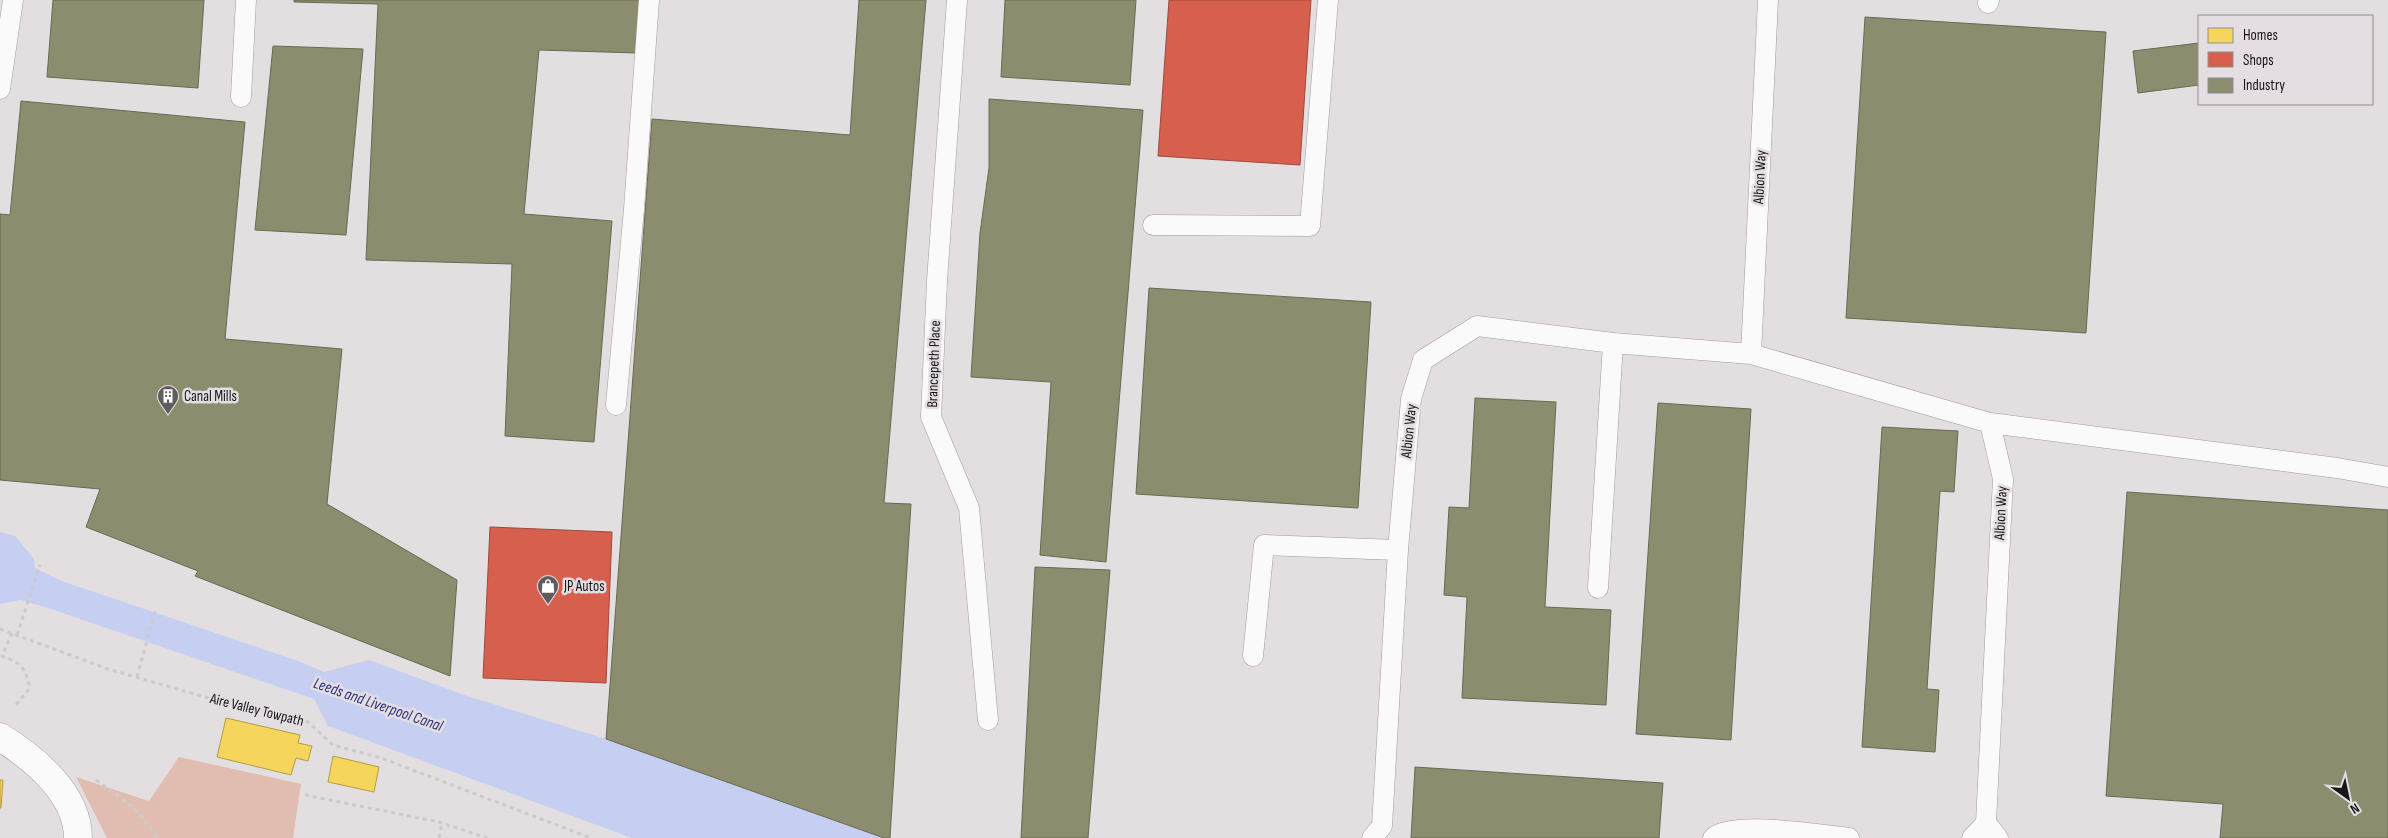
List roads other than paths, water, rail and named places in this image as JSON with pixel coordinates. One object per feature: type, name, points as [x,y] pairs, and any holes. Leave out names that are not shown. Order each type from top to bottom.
[{"type":"street","points":[[0,737],[21,751],[59,786],[78,827],[78,838]]},
{"type":"lane","points":[[0,88],[13,0]]},
{"type":"lane","points":[[241,97],[246,0]]},
{"type":"lane","points":[[616,406],[634,209],[649,0]]},
{"type":"lane","name":"Brancepeth Place","points":[[957,0],[937,281],[931,417],[969,508],[988,720]]},
{"type":"lane","points":[[1153,225],[1310,226],[1328,0]]},
{"type":"lane","name":"Albion Way","points":[[1751,354],[1768,0]]},
{"type":"lane","name":"Albion Way","points":[[1372,838],[1382,826],[1398,550],[1411,399],[1423,360],[1477,326],[1613,343],[1751,354],[1990,423],[2003,479],[1992,830]]},
{"type":"lane","points":[[1598,588],[1613,343]]},
{"type":"lane","points":[[1990,423],[2337,468],[2388,477]]},
{"type":"lane","points":[[1253,656],[1264,545],[1398,550]]},
{"type":"lane","points":[[1713,838],[1716,835],[1743,829],[1849,838]]},
{"type":"lane","points":[[1972,838],[1992,830]]},
{"type":"water","name":"Leeds and Liverpool Canal","points":[[0,532],[15,536],[34,559],[35,568],[62,581],[301,662],[324,672],[369,660],[467,696],[606,739],[884,838],[632,838],[328,726],[314,699],[51,609],[21,600],[0,604]]},
{"type":"place","name":"Canal Mills","points":[[168,415]]},
{"type":"place","name":"JP Autos","points":[[548,605]]}]
